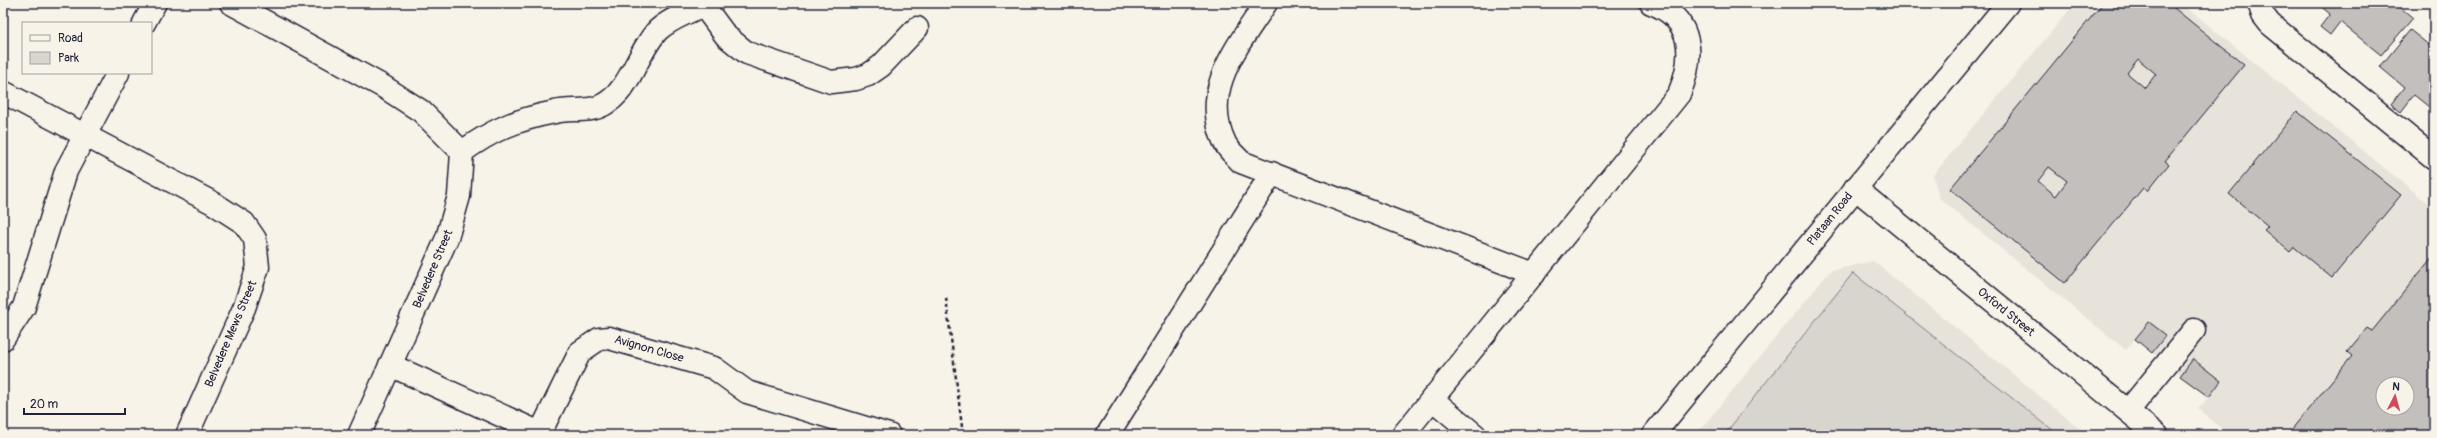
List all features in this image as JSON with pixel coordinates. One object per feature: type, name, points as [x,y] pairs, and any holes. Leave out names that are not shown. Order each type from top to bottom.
[{"type":"street","points":[[145,22],[155,3]]},
{"type":"street","points":[[231,3],[384,87],[421,112],[462,152],[485,136],[513,122],[557,111],[590,110],[612,99],[620,91],[646,45],[658,30],[676,16],[704,4],[726,36],[747,53],[831,82],[856,80],[881,66],[917,28]]},
{"type":"street","points":[[1266,3],[1226,64],[1217,93],[1218,118],[1225,144],[1241,162],[1534,274]]},
{"type":"street","points":[[1403,435],[1679,94],[1690,57],[1688,41],[1677,21],[1660,6],[1651,3]]},
{"type":"street","name":"Plataan Road","points":[[1653,435],[2008,3]]},
{"type":"street","points":[[2259,3],[2270,24],[2434,158]]},
{"type":"street","points":[[3,339],[24,307],[66,171],[117,74]]},
{"type":"street","name":"Belvedere Mews Street","points":[[3,92],[213,203],[244,223],[256,240],[258,267],[244,308],[187,435]]},
{"type":"street","name":"Belvedere Street","points":[[359,435],[448,238],[459,196],[462,152]]},
{"type":"street","points":[[1108,434],[1272,173]]},
{"type":"street","name":"Oxford Street","points":[[1855,188],[2157,435]]},
{"type":"street","points":[[2128,412],[2194,330]]},
{"type":"street","name":"Avignon Close","points":[[390,365],[540,434],[580,352],[599,339],[609,338],[714,368],[748,392],[889,435]]},
{"type":"street","points":[[1432,399],[1475,435]]},
{"type":"path","points":[[946,298],[963,435]]},
{"type":"shaded area","points":[[2075,3],[2181,3],[2434,208],[2434,435],[2230,435],[2198,409],[2209,397],[2135,339],[2126,350],[1939,198],[1933,175]]},
{"type":"shaded area","points":[[1873,261],[2088,435],[1696,435],[1830,271]]},
{"type":"green space","points":[[1853,273],[2059,435],[1724,435]]},
{"type":"building","points":[[2103,3],[2168,3],[2244,65],[2165,161],[2169,164],[2147,191],[2143,188],[2065,283],[1950,189]],"holes":[[[2138,59],[2156,74],[2145,88],[2127,73]],[[2049,167],[2067,181],[2056,196],[2038,181]]]},
{"type":"building","points":[[2317,3],[2395,3],[2413,18],[2381,55],[2340,22],[2330,35],[2320,27],[2330,14]]},
{"type":"building","points":[[2410,30],[2430,46],[2434,42],[2434,111],[2414,95],[2401,112],[2391,104],[2404,87],[2380,67]]},
{"type":"building","points":[[2297,111],[2401,195],[2332,278],[2294,247],[2290,252],[2264,230],[2268,226],[2229,194]]},
{"type":"building","points":[[2434,255],[2434,435],[2377,435],[2371,430],[2367,435],[2287,435],[2352,356],[2347,352],[2367,328],[2372,331]]},
{"type":"building","points":[[2149,322],[2166,335],[2152,353],[2135,339]]},
{"type":"building","points":[[2193,359],[2221,381],[2209,397],[2180,376]]}]
